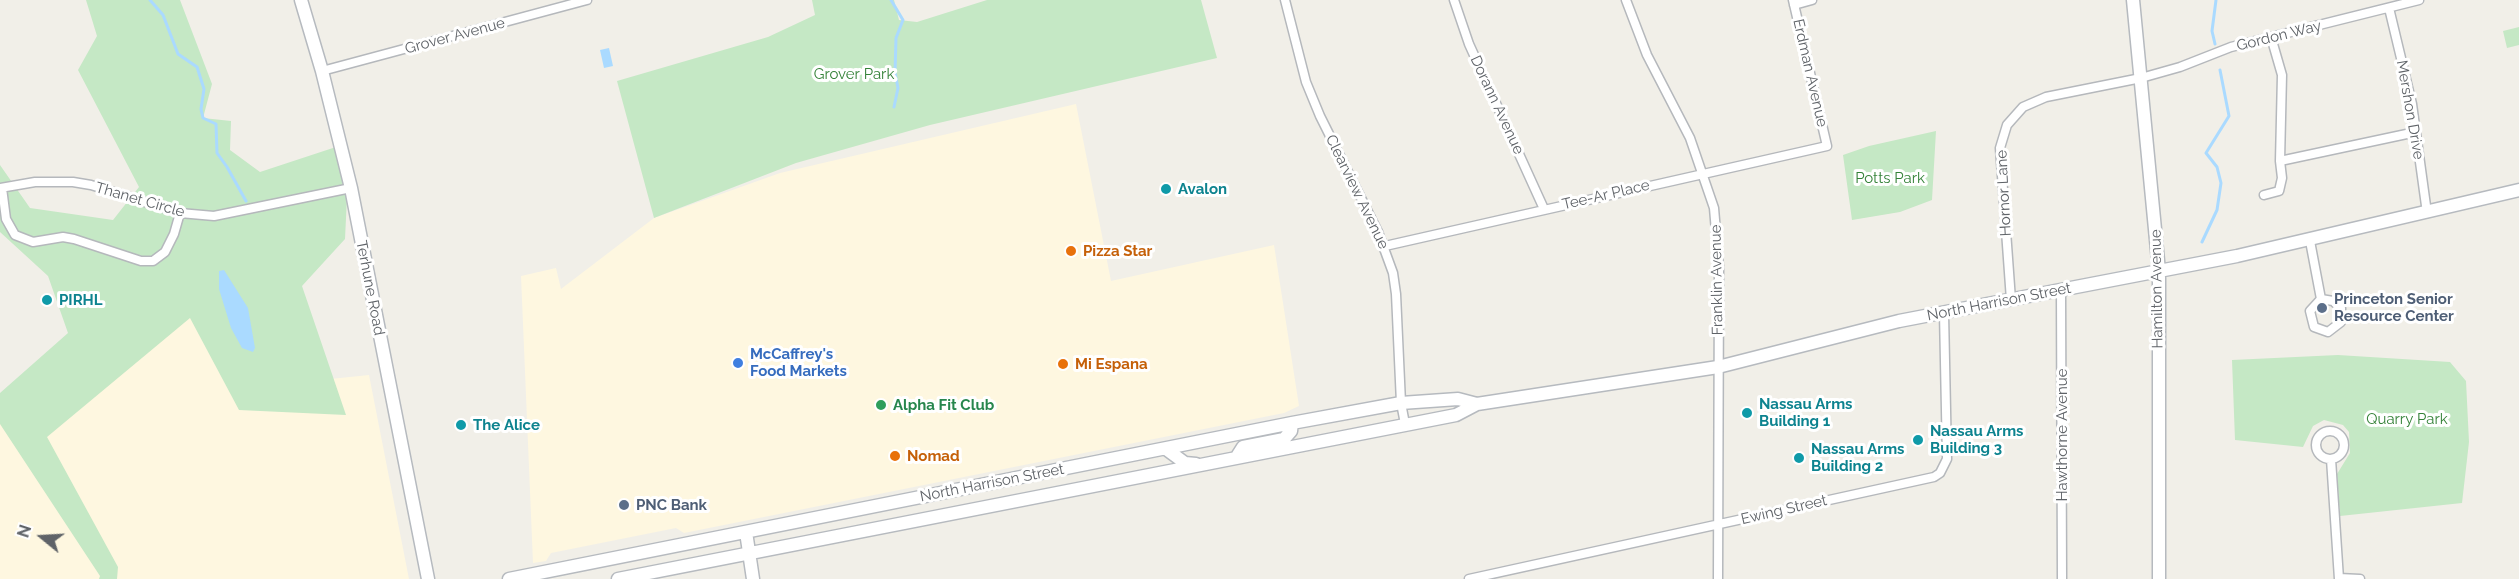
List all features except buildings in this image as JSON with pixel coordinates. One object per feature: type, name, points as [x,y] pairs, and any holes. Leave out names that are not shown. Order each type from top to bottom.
[{"type":"street","name":"Terhune Road","points":[[301,0],[322,71],[351,188],[428,579]]},
{"type":"street","name":"Grover Avenue","points":[[322,71],[562,3],[587,0]]},
{"type":"street","name":"Clearview Avenue","points":[[1285,0],[1298,53],[1317,108],[1385,246],[1393,273],[1401,403],[1405,424]]},
{"type":"street","name":"Dorann Avenue","points":[[1454,0],[1469,44],[1544,209]]},
{"type":"street","name":"Franklin Avenue","points":[[1626,0],[1647,55],[1686,129],[1714,208],[1717,229],[1718,579]]},
{"type":"street","points":[[1793,2],[1812,0]]},
{"type":"street","name":"Hamilton Avenue","points":[[2133,0],[2159,271],[2159,579]]},
{"type":"street","name":"Gordon Way","points":[[2141,78],[2180,67],[2216,52],[2419,0]]},
{"type":"street","name":"Erdman Avenue","points":[[1793,2],[1827,146]]},
{"type":"street","name":"Mershon Drive","points":[[2389,8],[2412,104],[2427,213]]},
{"type":"street","points":[[2264,195],[2279,191],[2282,178],[2280,161],[2282,75],[2271,37]]},
{"type":"street","name":"Hornor Lane","points":[[2011,300],[2000,148],[2007,125],[2023,107],[2034,101],[2141,78]]},
{"type":"street","points":[[2280,161],[2416,132]]},
{"type":"street","name":"Tee-Ar Place","points":[[1385,246],[1827,146]]},
{"type":"street","name":"Thanet Circle","points":[[1,188],[35,182],[73,182],[91,185],[180,213],[205,216],[230,214],[351,188]]},
{"type":"street","points":[[1,188],[6,219],[15,235],[33,242],[63,237],[74,239],[141,261],[153,261],[169,246],[180,213]]},
{"type":"street","name":"North Harrison Street","points":[[618,579],[1456,415],[1477,404],[1718,367],[1899,321],[2310,241],[2519,190]]},
{"type":"street","points":[[2310,241],[2321,299]]},
{"type":"street","name":"Hawthorne Avenue","points":[[2061,290],[2062,579]]},
{"type":"street","name":"Ewing Street","points":[[1468,579],[1934,477],[1940,473],[1947,459],[1944,313]]},
{"type":"street","name":"North Harrison Street","points":[[509,579],[1337,414],[1401,403],[1458,399],[1477,404]]},
{"type":"street","points":[[1337,414],[1352,436]]},
{"type":"street","points":[[1236,458],[1243,447],[1284,439],[1291,431],[1292,423]]},
{"type":"street","points":[[1166,449],[1185,463],[1200,465]]},
{"type":"street","points":[[2331,459],[2339,579],[2360,579]]},
{"type":"street","points":[[746,532],[753,579]]},
{"type":"shaded area","points":[[1076,104],[1111,281],[1274,245],[1299,406],[1284,413],[684,533],[676,528],[551,553],[546,561],[533,563],[521,276],[556,268],[561,289],[654,218],[780,173]]},
{"type":"shaded area","points":[[179,294],[253,387],[369,375],[409,579],[0,579],[0,407]]},
{"type":"green space","points":[[86,0],[180,0],[212,84],[203,118],[231,121],[230,150],[260,172],[342,145],[348,176],[345,239],[302,286],[346,415],[239,410],[190,318],[47,437],[118,567],[117,579],[99,579],[100,576],[0,424],[0,393],[68,333],[48,276],[0,232],[0,165],[30,208],[113,220],[139,187],[78,70],[97,36]]},
{"type":"green space","name":"Grover Park","points":[[812,0],[894,0],[899,20],[917,22],[987,0],[1201,0],[1217,58],[930,125],[796,163],[654,218],[617,81],[768,37],[815,15]]},
{"type":"green space","points":[[2519,27],[2519,45],[2507,48],[2503,31]]},
{"type":"green space","name":"Potts Park","points":[[1936,131],[1932,200],[1900,212],[1852,220],[1843,155],[1869,146]]},
{"type":"green space","name":"Quarry Park","points":[[2338,355],[2450,362],[2466,381],[2469,442],[2462,503],[2340,516],[2337,474],[2350,453],[2349,432],[2343,425],[2324,420],[2313,426],[2303,447],[2235,440],[2232,360]]},
{"type":"water","points":[[609,48],[613,66],[604,68],[600,50]]},
{"type":"water","points":[[224,270],[248,308],[255,348],[253,352],[242,348],[231,328],[219,289],[219,271]]},
{"type":"waterway","points":[[150,0],[163,15],[178,54],[197,67],[204,89],[201,109],[203,118],[216,124],[217,153],[246,201]]},
{"type":"waterway","points":[[891,0],[903,20],[896,38],[895,73],[898,88],[894,107]]},
{"type":"waterway","points":[[2215,44],[2212,31],[2216,0]]},
{"type":"waterway","points":[[2202,242],[2217,210],[2221,183],[2217,167],[2206,153],[2229,116],[2220,70]]},
{"type":"place","name":"Avalon","points":[[1166,189]]},
{"type":"place","name":"Pizza Star","points":[[1071,251]]},
{"type":"place","name":"PIRHL","points":[[47,300]]},
{"type":"place","name":"Princeton Senior Resource Center","points":[[2322,308]]},
{"type":"place","name":"McCaffrey's Food Markets","points":[[738,363]]},
{"type":"place","name":"Mi Espana","points":[[1063,364]]},
{"type":"place","name":"Alpha Fit Club","points":[[881,405]]},
{"type":"place","name":"Nassau Arms Building 1","points":[[1747,413]]},
{"type":"place","name":"The Alice","points":[[461,425]]},
{"type":"place","name":"Nassau Arms Building 3","points":[[1918,440]]},
{"type":"place","name":"Nomad","points":[[895,456]]},
{"type":"place","name":"Nassau Arms Building 2","points":[[1799,458]]},
{"type":"place","name":"PNC Bank","points":[[624,505]]}]
